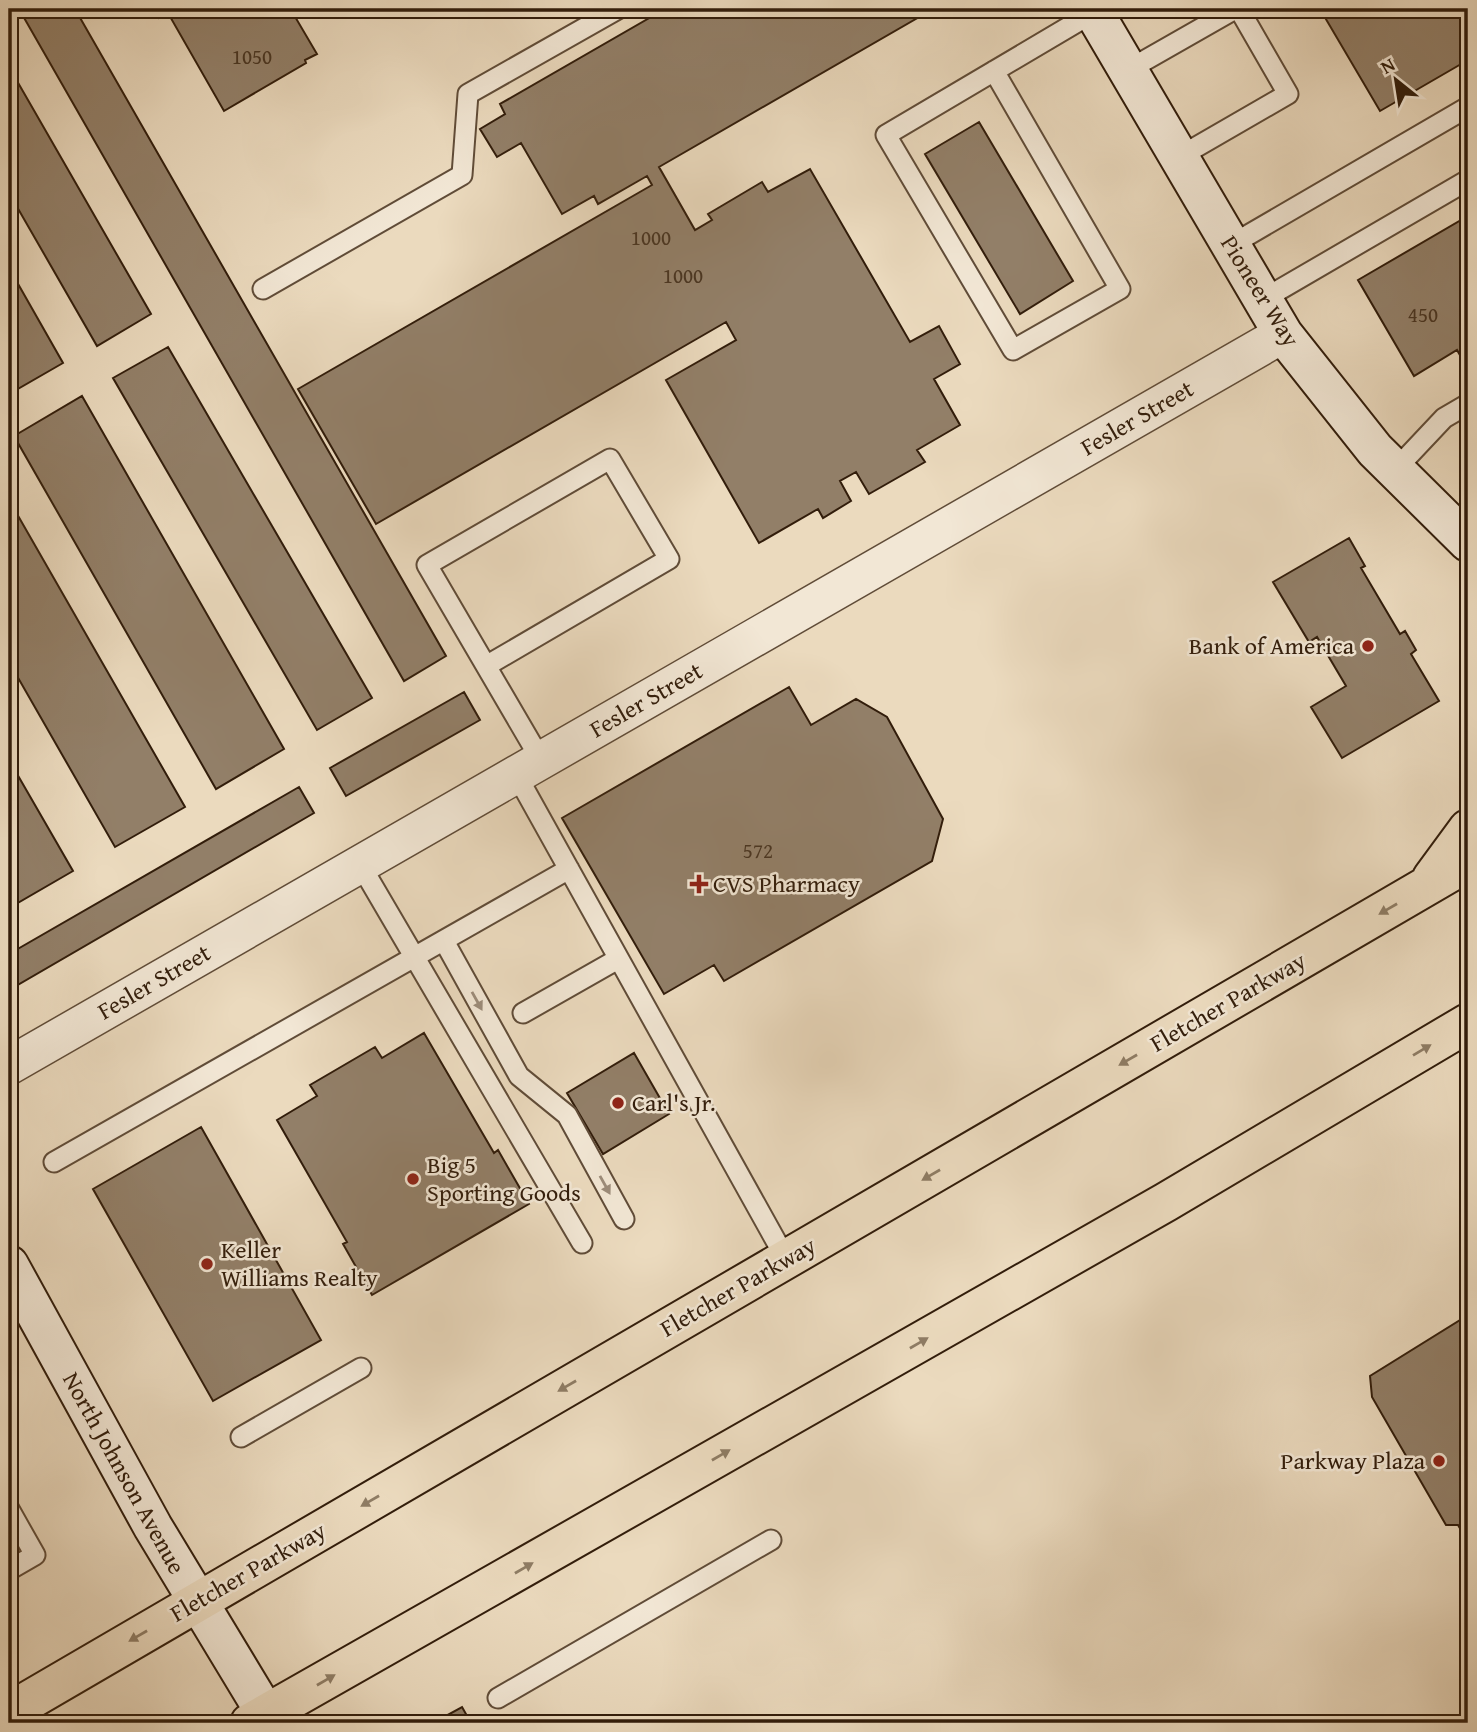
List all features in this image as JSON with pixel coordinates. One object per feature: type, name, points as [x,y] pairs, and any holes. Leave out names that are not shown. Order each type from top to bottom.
[{"type":"main road","name":"Pioneer Way","points":[[1093,10],[1283,334],[1375,450],[1468,542]]},
{"type":"main road","points":[[1426,887],[1468,829]]},
{"type":"main road","name":"Fletcher Parkway","points":[[9,1712],[1468,862]]},
{"type":"main road","points":[[267,1721],[1166,1202],[1468,1023]]},
{"type":"main road","name":"North Johnson Avenue","points":[[10,1270],[267,1721]]},
{"type":"street","name":"Fesler Street","points":[[9,1066],[1283,334]]},
{"type":"lane","points":[[263,289],[461,175],[468,94],[618,9]]},
{"type":"lane","points":[[1128,70],[1237,9],[1288,94],[1179,158]]},
{"type":"lane","points":[[994,71],[1119,289],[1013,350],[886,135],[1093,10]]},
{"type":"lane","points":[[1231,245],[1468,107]]},
{"type":"lane","points":[[1262,300],[1468,180]]},
{"type":"lane","points":[[1395,470],[1444,418],[1468,404]]},
{"type":"lane","points":[[486,666],[669,559],[610,459],[427,565],[486,666],[569,869],[786,1259]]},
{"type":"lane","points":[[360,864],[582,1242]]},
{"type":"lane","points":[[54,1162],[569,869]]},
{"type":"lane","points":[[444,941],[519,1076],[567,1115],[624,1219]]},
{"type":"lane","points":[[523,1013],[618,959]]},
{"type":"lane","points":[[240,1437],[361,1368]]},
{"type":"lane","points":[[9,1509],[35,1555],[9,1570]]},
{"type":"lane","points":[[498,1698],[771,1540]]},
{"type":"building","points":[[19,9],[75,9],[446,656],[404,681]]},
{"type":"building","points":[[154,9],[305,9],[294,15],[317,54],[224,111],[168,13],[159,18]]},
{"type":"building","points":[[665,9],[933,9],[659,167],[695,230],[712,220],[708,214],[762,182],[768,192],[810,169],[910,342],[939,326],[960,364],[934,379],[960,425],[917,450],[925,462],[869,494],[856,472],[840,481],[851,501],[823,518],[818,509],[759,543],[666,380],[736,340],[726,322],[376,524],[298,389],[652,185],[647,176],[598,204],[594,196],[562,214],[521,143],[497,157],[480,129],[505,114],[500,104]]},
{"type":"building","points":[[1320,9],[1468,9],[1468,60],[1380,111]]},
{"type":"building","points":[[9,67],[151,314],[97,346],[9,193]]},
{"type":"building","points":[[979,122],[1073,281],[1020,314],[925,154]]},
{"type":"building","points":[[1468,216],[1468,353],[1461,357],[1457,350],[1414,376],[1358,280]]},
{"type":"building","points":[[9,268],[63,363],[9,394]]},
{"type":"building","points":[[168,347],[372,698],[317,730],[113,378]]},
{"type":"building","points":[[82,396],[284,749],[216,789],[14,436]]},
{"type":"building","points":[[9,500],[185,807],[115,847],[9,662]]},
{"type":"building","name":"Bank of America","points":[[1349,538],[1365,566],[1361,568],[1400,634],[1405,631],[1416,650],[1411,654],[1439,701],[1342,758],[1311,707],[1346,686],[1317,637],[1309,642],[1273,582]]},
{"type":"building","name":"CVS Pharmacy","points":[[789,687],[811,725],[856,699],[887,717],[943,819],[932,861],[724,981],[714,965],[664,994],[562,818]]},
{"type":"building","points":[[464,692],[480,720],[346,796],[330,768]]},
{"type":"building","points":[[9,760],[73,871],[9,908]]},
{"type":"building","points":[[299,787],[314,813],[9,990],[9,954]]},
{"type":"building","name":"Big 5 Sporting Goods","points":[[424,1033],[494,1153],[498,1150],[529,1204],[372,1295],[343,1244],[347,1242],[277,1120],[317,1096],[310,1085],[375,1047],[382,1058]]},
{"type":"building","name":"Carl's Jr.","points":[[634,1053],[669,1114],[603,1154],[567,1093]]},
{"type":"building","name":"Keller Williams Realty","points":[[201,1127],[321,1340],[213,1401],[93,1189]]},
{"type":"building","name":"Parkway Plaza","points":[[1468,1308],[1468,1542],[1458,1525],[1446,1525],[1372,1397],[1370,1376],[1460,1320]]},
{"type":"building","points":[[462,1707],[471,1723],[433,1723]]},
{"type":"place","name":"Bank of America","points":[[1368,646]]},
{"type":"place","name":"CVS Pharmacy","points":[[699,884]]},
{"type":"place","name":"Carl's Jr.","points":[[618,1103]]},
{"type":"place","name":"Big 5 Sporting Goods","points":[[413,1179]]},
{"type":"place","name":"Keller Williams Realty","points":[[207,1264]]},
{"type":"place","name":"Parkway Plaza","points":[[1439,1461]]}]
